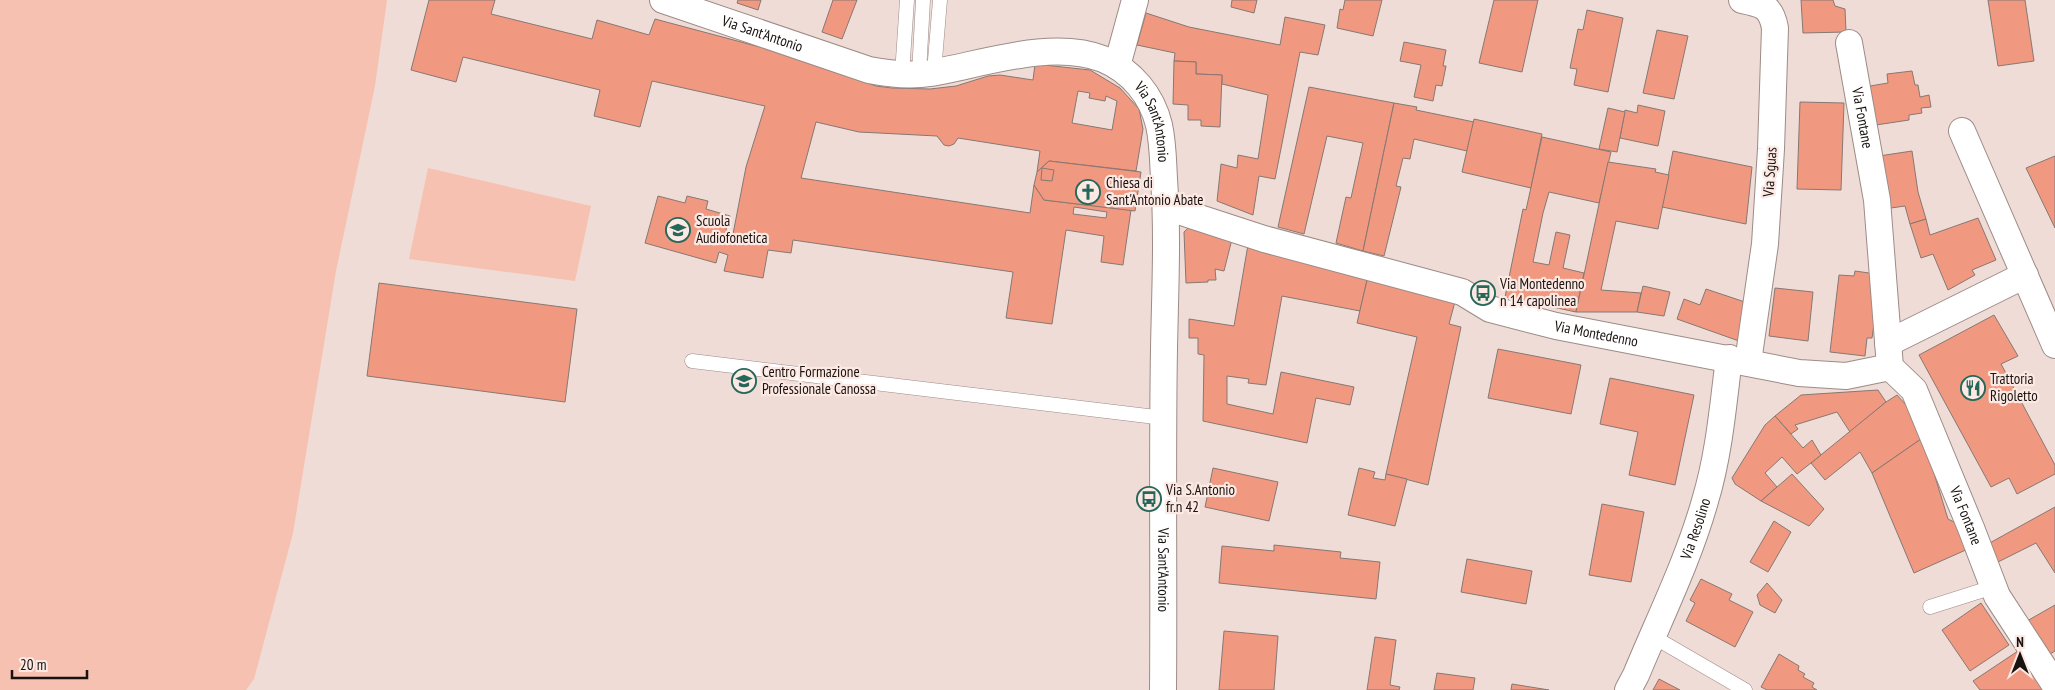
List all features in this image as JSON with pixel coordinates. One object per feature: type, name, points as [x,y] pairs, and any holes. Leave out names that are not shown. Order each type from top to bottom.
[{"type":"street","name":"Via Sant'Antonio","points":[[663,0],[869,70],[918,73],[1038,53],[1067,52],[1101,58],[1117,66],[1147,94],[1154,111],[1162,146],[1166,207],[1159,401],[1163,690]]},
{"type":"street","points":[[1117,66],[1134,0]]},
{"type":"street","name":"Via Sguas","points":[[1739,360],[1765,244],[1771,149],[1775,28],[1773,17],[1767,8],[1742,0]]},
{"type":"street","name":"Via Fontane","points":[[1849,43],[1877,200],[1889,355],[1914,390],[1997,596],[2055,685]]},
{"type":"street","points":[[1962,131],[2055,345]]},
{"type":"street","name":"Via Montedenno","points":[[1166,207],[1264,239],[1462,292],[1490,309],[1556,326],[1799,373],[1846,376],[1889,355]]},
{"type":"street","points":[[1889,355],[2025,275]]},
{"type":"street","name":"Via Resolino","points":[[1628,690],[1688,550],[1705,502],[1739,360]]},
{"type":"lane","points":[[907,0],[918,73]]},
{"type":"lane","points":[[918,73],[923,0]]},
{"type":"lane","points":[[918,73],[940,0]]},
{"type":"lane","points":[[692,360],[1159,401]]},
{"type":"lane","points":[[1930,607],[1993,587]]},
{"type":"lane","points":[[1652,636],[1745,690]]},
{"type":"shaded area","points":[[0,0],[387,0],[375,86],[336,271],[293,533],[254,679],[246,690],[0,690]]},
{"type":"shaded area","points":[[428,168],[591,206],[575,281],[409,259]]},
{"type":"building","points":[[429,0],[495,0],[491,14],[592,39],[597,20],[649,35],[655,19],[786,54],[876,86],[892,88],[930,89],[956,86],[988,76],[1000,75],[1033,80],[1035,64],[1090,70],[1120,88],[1139,109],[1143,129],[1136,171],[1049,161],[1037,172],[1040,151],[958,138],[954,144],[949,146],[944,145],[937,136],[859,132],[816,122],[801,178],[1030,213],[1034,185],[1044,200],[1131,210],[1123,265],[1101,262],[1104,236],[1066,230],[1052,324],[1006,318],[1013,272],[793,240],[791,253],[768,250],[763,278],[724,271],[728,255],[719,252],[716,263],[645,243],[658,196],[685,203],[687,196],[708,201],[706,209],[730,216],[726,230],[733,234],[746,167],[765,106],[652,81],[640,127],[594,116],[600,90],[463,57],[456,82],[411,70]],"holes":[[[1078,91],[1090,93],[1089,98],[1105,101],[1106,96],[1117,101],[1112,130],[1072,123]],[[1074,207],[1107,212],[1106,218],[1073,214]]]},
{"type":"building","points":[[738,0],[761,0],[758,10],[737,3]]},
{"type":"building","points":[[833,0],[857,0],[842,39],[822,32]]},
{"type":"building","points":[[1232,0],[1257,0],[1254,13],[1231,7]]},
{"type":"building","points":[[1345,0],[1382,0],[1373,36],[1337,28],[1340,9],[1343,10]]},
{"type":"building","points":[[1494,0],[1538,0],[1522,72],[1479,63]]},
{"type":"building","points":[[1801,0],[1833,0],[1835,6],[1845,9],[1846,32],[1803,33]]},
{"type":"building","points":[[1988,0],[2025,0],[2034,61],[1998,66]]},
{"type":"building","points":[[1587,10],[1623,18],[1608,92],[1574,85],[1577,69],[1570,68],[1578,29],[1583,30]]},
{"type":"building","points":[[1146,13],[1189,27],[1280,45],[1285,17],[1325,25],[1318,55],[1300,52],[1275,179],[1259,176],[1253,215],[1217,201],[1221,164],[1237,168],[1238,155],[1258,159],[1268,95],[1222,84],[1222,75],[1196,74],[1196,62],[1174,61],[1175,53],[1137,45]]},
{"type":"building","points":[[1657,30],[1688,36],[1674,99],[1643,93]]},
{"type":"building","points":[[1404,42],[1446,50],[1443,66],[1446,66],[1442,86],[1436,85],[1433,101],[1414,97],[1421,65],[1400,61]]},
{"type":"building","points":[[1174,61],[1196,62],[1196,74],[1222,75],[1220,127],[1201,126],[1201,120],[1188,120],[1188,105],[1173,104]]},
{"type":"building","points":[[1912,71],[1915,85],[1918,85],[1920,97],[1929,95],[1931,107],[1921,108],[1922,113],[1909,115],[1909,120],[1876,125],[1870,86],[1888,83],[1887,74]]},
{"type":"building","points":[[1309,87],[1394,103],[1363,251],[1336,243],[1346,197],[1351,198],[1363,143],[1327,136],[1304,234],[1278,227]]},
{"type":"building","points":[[1800,102],[1844,103],[1841,190],[1797,189]]},
{"type":"building","points":[[1394,103],[1417,107],[1416,110],[1474,122],[1467,151],[1414,139],[1410,159],[1403,158],[1396,186],[1401,187],[1384,256],[1363,251]]},
{"type":"building","points":[[1638,105],[1665,111],[1658,146],[1620,138],[1625,110],[1637,113]]},
{"type":"building","points":[[1608,108],[1625,112],[1617,152],[1599,149]]},
{"type":"building","points":[[1474,119],[1542,134],[1531,188],[1462,172]]},
{"type":"building","points":[[1542,137],[1611,152],[1599,203],[1549,192],[1543,213],[1533,262],[1549,265],[1556,232],[1570,235],[1563,268],[1584,273],[1576,312],[1505,297],[1523,209],[1526,210]]},
{"type":"building","points":[[1673,151],[1752,167],[1746,224],[1662,207]]},
{"type":"building","points":[[1912,151],[1918,192],[1926,219],[1910,224],[1905,206],[1884,209],[1879,156]]},
{"type":"building","points":[[2055,156],[2055,228],[2026,168]]},
{"type":"building","name":"Chiesa di Sant'Antonio Abate","points":[[1049,161],[1141,172],[1135,211],[1044,200],[1034,185],[1037,172]]},
{"type":"building","points":[[1608,162],[1656,169],[1655,172],[1669,175],[1658,229],[1616,221],[1601,290],[1641,293],[1637,312],[1576,312]]},
{"type":"building","points":[[1042,168],[1054,170],[1052,181],[1041,180]]},
{"type":"building","points":[[1978,218],[1996,260],[1972,270],[1975,275],[1948,290],[1933,254],[1921,258],[1910,224],[1926,219],[1930,235]]},
{"type":"building","points":[[1192,224],[1233,235],[1224,271],[1215,269],[1216,280],[1186,283],[1184,232]]},
{"type":"building","points":[[1249,239],[1368,276],[1360,311],[1282,296],[1266,385],[1248,383],[1249,379],[1227,376],[1227,404],[1273,414],[1281,372],[1354,387],[1350,405],[1316,398],[1307,443],[1203,421],[1204,355],[1198,354],[1198,338],[1189,338],[1189,319],[1234,326]]},
{"type":"building","points":[[1855,271],[1876,274],[1872,303],[1877,304],[1872,338],[1867,338],[1865,356],[1830,352],[1839,275],[1854,276]]},
{"type":"building","points":[[1368,276],[1456,298],[1449,324],[1461,327],[1428,485],[1386,474],[1417,337],[1357,323]]},
{"type":"building","points":[[379,283],[577,309],[565,402],[367,376]]},
{"type":"building","points":[[1643,286],[1670,292],[1664,316],[1637,312]]},
{"type":"building","points":[[1775,288],[1813,292],[1808,341],[1769,336]]},
{"type":"building","points":[[1706,289],[1745,302],[1739,341],[1677,319],[1684,299],[1700,305]]},
{"type":"building","points":[[1994,315],[2018,356],[2001,364],[2055,465],[2055,474],[2017,494],[2009,478],[1991,487],[1919,355]]},
{"type":"building","points":[[1498,349],[1581,365],[1571,414],[1488,398]]},
{"type":"building","points":[[1610,378],[1694,395],[1675,485],[1629,475],[1638,432],[1600,424]]},
{"type":"building","points":[[1878,390],[1886,402],[1850,432],[1837,412],[1795,425],[1798,429],[1791,434],[1775,416],[1801,395]]},
{"type":"building","points":[[1897,395],[1906,405],[1921,439],[1872,473],[1860,452],[1825,480],[1811,463]]},
{"type":"building","points":[[1775,416],[1803,448],[1812,440],[1821,455],[1797,474],[1782,457],[1765,473],[1777,487],[1761,501],[1735,484],[1732,478],[1765,425]]},
{"type":"building","points":[[1921,439],[1929,457],[1948,519],[1956,523],[1968,549],[1914,573],[1872,473]]},
{"type":"building","points":[[1213,468],[1278,482],[1269,521],[1205,507]]},
{"type":"building","points":[[1359,468],[1375,472],[1373,478],[1385,480],[1386,474],[1407,479],[1395,526],[1348,515]]},
{"type":"building","points":[[1792,474],[1824,509],[1809,526],[1761,501]]},
{"type":"building","points":[[1602,504],[1644,512],[1631,582],[1589,575]]},
{"type":"building","points":[[2055,507],[2055,573],[2036,543],[1996,563],[1986,545]]},
{"type":"building","points":[[1774,521],[1791,532],[1768,572],[1750,562]]},
{"type":"building","points":[[1274,545],[1341,552],[1340,558],[1380,562],[1376,599],[1219,583],[1222,546],[1274,551]]},
{"type":"building","points":[[1467,559],[1532,571],[1526,604],[1461,592]]},
{"type":"building","points":[[1701,579],[1732,594],[1729,600],[1753,612],[1735,647],[1686,621],[1695,603],[1690,600]]},
{"type":"building","points":[[1767,583],[1782,600],[1775,613],[1760,605],[1757,595]]},
{"type":"building","points":[[1981,603],[2009,645],[1970,671],[1942,630]]},
{"type":"building","points":[[2055,605],[2055,651],[2050,654],[2027,621]]},
{"type":"building","points":[[1224,631],[1278,636],[1274,690],[1219,690]]},
{"type":"building","points":[[1375,637],[1396,640],[1390,685],[1400,687],[1399,690],[1367,690]]},
{"type":"building","points":[[2021,649],[2048,690],[1980,690],[1973,681]]},
{"type":"building","points":[[1779,654],[1799,666],[1798,670],[1805,674],[1803,677],[1814,683],[1812,687],[1817,690],[1767,690],[1761,687]]},
{"type":"building","points":[[1437,673],[1475,678],[1473,690],[1434,690]]},
{"type":"building","points":[[1659,679],[1680,690],[1653,690]]},
{"type":"building","points":[[1512,684],[1549,690],[1511,690]]},
{"type":"place","name":"Chiesa di Sant'Antonio Abate","points":[[1088,192]]},
{"type":"place","name":"Scuola Audiofonetica","points":[[678,230]]},
{"type":"place","name":"Via Montedenno n 14 capolinea","points":[[1483,293]]},
{"type":"place","name":"Centro Formazione Professionale Canossa","points":[[744,381]]},
{"type":"place","name":"Trattoria Rigoletto","points":[[1973,388]]},
{"type":"place","name":"Via S.Antonio fr.n 42","points":[[1149,499]]}]
